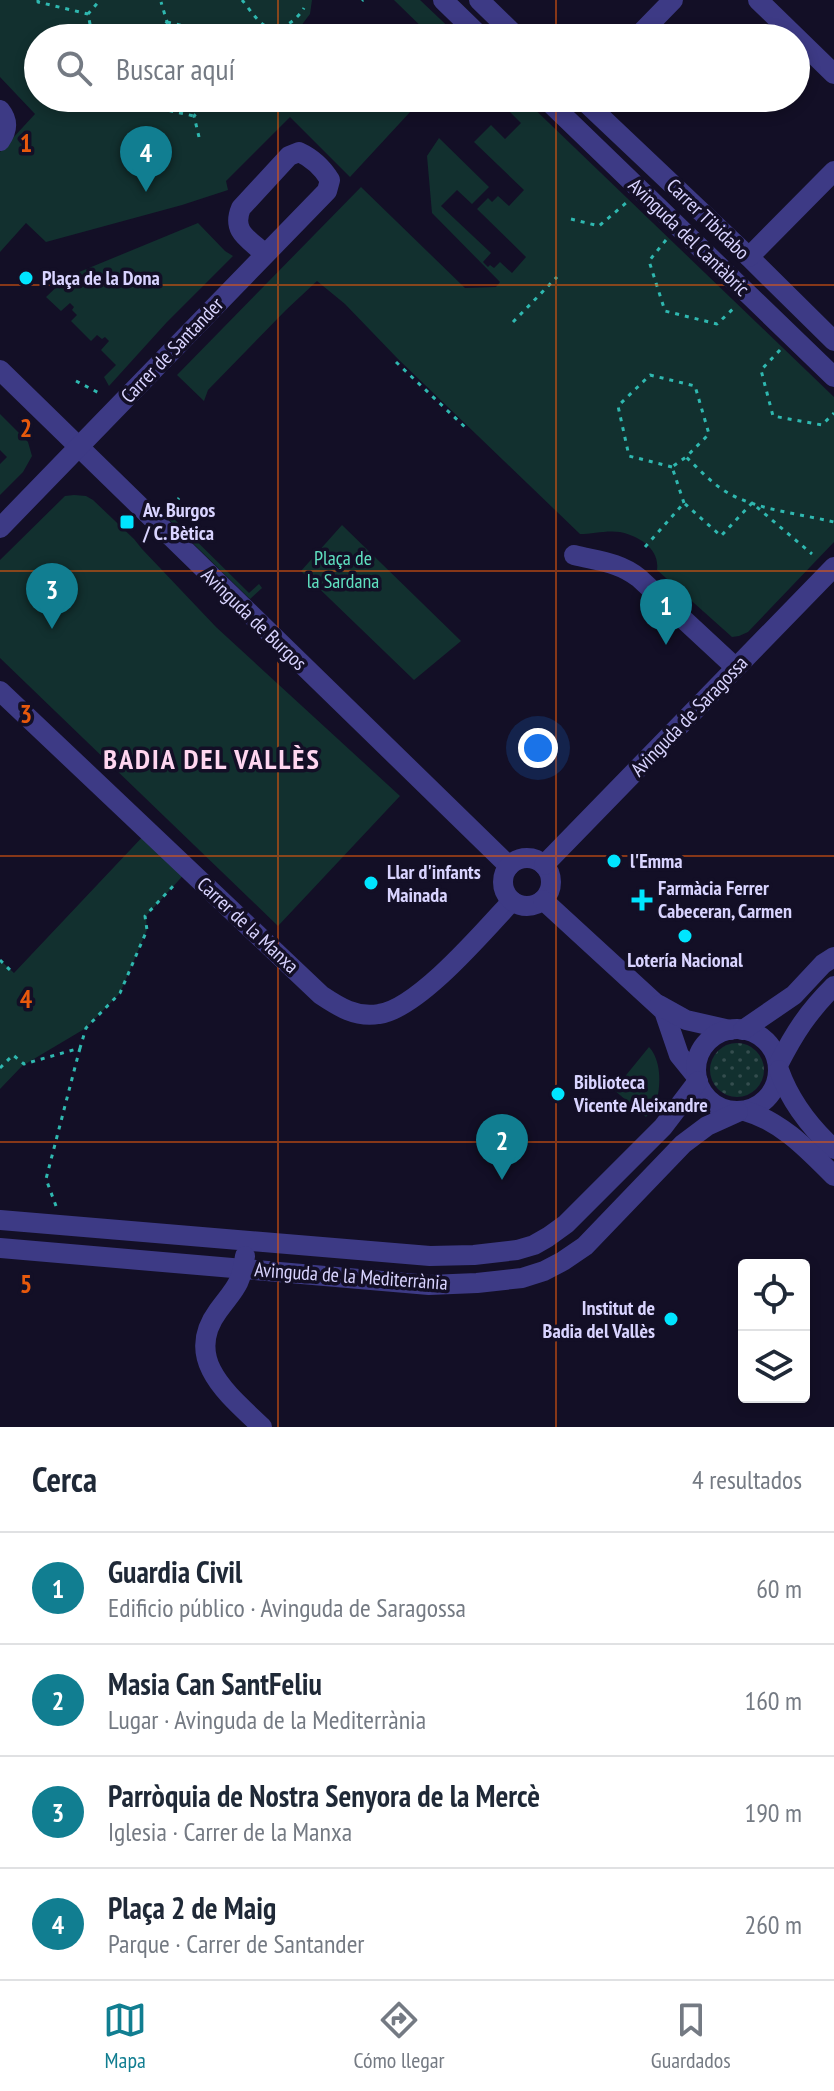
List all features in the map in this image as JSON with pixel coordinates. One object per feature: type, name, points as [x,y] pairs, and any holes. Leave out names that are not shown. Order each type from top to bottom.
[{"type":"street","points":[[443,0],[468,24]]},
{"type":"street","points":[[479,0],[504,24]]},
{"type":"street","points":[[650,24],[673,0]]},
{"type":"street","points":[[758,0],[783,24]]},
{"type":"street","points":[[810,51],[834,74]]},
{"type":"street","points":[[0,110],[6,118],[0,141]]},
{"type":"street","name":"Avinguda del Cantàbric","points":[[559,112],[834,377]]},
{"type":"street","points":[[562,115],[565,112]]},
{"type":"street","name":"Carrer Tibidabo","points":[[594,112],[834,341]]},
{"type":"street","name":"Carrer de Santander","points":[[0,528],[327,191],[330,180],[325,171],[310,157],[299,152],[289,156],[241,208],[237,218],[242,233],[265,254]]},
{"type":"street","points":[[749,257],[834,171]]},
{"type":"street","name":"Avinguda de Burgos","points":[[0,370],[509,866]]},
{"type":"street","points":[[574,555],[627,568],[736,668]]},
{"type":"street","name":"Avinguda de Saragossa","points":[[544,865],[834,567]]},
{"type":"street","name":"Carrer de la Manxa","points":[[0,691],[321,995],[341,1009],[362,1015],[395,1010],[429,986],[512,901]]},
{"type":"street","points":[[530,858],[544,865],[549,872],[551,887],[543,900],[528,906],[512,901],[504,888],[509,866],[530,858]]},
{"type":"street","points":[[543,900],[664,1011],[679,1055],[713,1103],[720,1108],[767,1119],[801,1143],[834,1176]]},
{"type":"street","points":[[697,1079],[699,1056],[711,1039],[737,1030],[794,995],[823,964],[834,957]]},
{"type":"street","points":[[742,1111],[760,1105],[772,1093],[779,1067],[798,1027],[834,986]]},
{"type":"street","points":[[656,1003],[686,1020],[737,1030],[767,1041],[792,1100],[813,1130],[834,1149]]},
{"type":"street","name":"Avinguda de la Mediterrània","points":[[0,1220],[430,1256],[517,1250],[534,1245],[566,1224],[663,1127],[697,1079]]},
{"type":"street","name":"Avinguda de la Mediterrània","points":[[0,1248],[429,1285],[522,1278],[544,1271],[585,1246],[683,1144],[707,1126],[742,1111]]},
{"type":"street","points":[[246,1240],[240,1283],[213,1318],[208,1329],[205,1355],[211,1373],[224,1390],[262,1427]]},
{"type":"path","points":[[38,0],[88,14]]},
{"type":"path","points":[[88,14],[100,0]]},
{"type":"path","points":[[242,0],[264,24]]},
{"type":"path","points":[[161,2],[167,22],[176,24]]},
{"type":"path","points":[[288,24],[298,19],[304,8]]},
{"type":"path","points":[[88,14],[90,24]]},
{"type":"path","points":[[176,112],[194,116]]},
{"type":"path","points":[[194,116],[198,112]]},
{"type":"path","points":[[194,116],[199,137]]},
{"type":"path","points":[[571,219],[599,226],[629,200]]},
{"type":"path","points":[[669,237],[649,261],[665,311],[717,324],[738,304]]},
{"type":"path","points":[[513,322],[557,277]]},
{"type":"path","points":[[783,348],[761,370],[773,416],[822,425],[834,413]]},
{"type":"path","points":[[396,362],[467,429]]},
{"type":"path","points":[[650,375],[695,386],[709,434],[672,467],[629,456],[618,406],[650,375]]},
{"type":"path","points":[[76,381],[101,394]]},
{"type":"path","points":[[686,457],[715,484],[731,494],[752,503],[834,522]]},
{"type":"path","points":[[672,467],[684,503],[721,536],[752,503]]},
{"type":"path","points":[[172,507],[179,498]]},
{"type":"path","points":[[645,547],[684,503]]},
{"type":"path","points":[[752,503],[812,554]]},
{"type":"path","points":[[57,1207],[46,1179],[86,1028],[120,993],[147,930],[145,916],[189,869]]},
{"type":"path","points":[[0,960],[13,973]]},
{"type":"path","points":[[0,1068],[13,1055],[24,1064],[80,1048]]},
{"type":"green space","points":[[0,0],[312,0],[310,14],[302,24],[24,24],[24,102],[0,77]]},
{"type":"green space","points":[[394,0],[420,0],[445,24],[419,24]]},
{"type":"green space","points":[[33,112],[410,112],[350,177],[290,117],[226,181],[228,190],[46,242],[26,223],[0,252],[0,152],[35,114]]},
{"type":"green space","points":[[510,112],[538,112],[834,397],[834,542],[748,632],[739,636],[732,637],[657,570],[652,550],[641,540],[610,531],[580,534],[345,304],[317,281],[208,390],[204,401],[177,375],[361,187],[465,288],[496,287],[500,282],[432,213],[427,156],[439,138],[489,187],[472,204],[457,190],[441,206],[491,253],[483,262],[488,267],[494,268],[500,262],[512,273],[526,257],[477,209],[488,198],[492,202],[498,196],[509,206],[524,190],[474,142],[491,125],[505,139],[521,123]]},
{"type":"green space","points":[[198,223],[233,256],[109,386],[104,377],[116,365],[101,350],[109,341],[97,335],[91,341],[71,321],[77,315],[70,303],[61,311],[46,297],[67,277]]},
{"type":"green space","points":[[0,414],[28,442],[32,456],[23,472],[0,495],[0,464],[7,457],[0,450]]},
{"type":"green space","points":[[65,496],[93,500],[216,627],[400,796],[278,926],[0,658],[0,560]]},
{"type":"green space","points":[[163,514],[169,514],[249,593],[259,584],[262,588],[250,599]]},
{"type":"green space","name":"Plaça de la Sardana","points":[[342,525],[461,641],[414,680],[301,571]]},
{"type":"green space","points":[[148,831],[189,869],[146,916],[147,930],[120,993],[86,1028],[22,1066],[0,1089],[0,960],[14,973]]},
{"type":"green space","points":[[737,1043],[756,1051],[764,1070],[756,1089],[737,1097],[718,1089],[710,1070],[718,1051]]},
{"type":"green space","points":[[649,1047],[658,1065],[659,1086],[655,1105],[646,1117],[614,1090]]},
{"type":"place","name":"Plaça 2 de Maig","points":[[146,192]]},
{"type":"place","name":"Plaça de la Dona","points":[[26,278]]},
{"type":"place","name":"Av. Burgos / C. Bètica","points":[[127,522]]},
{"type":"place","name":"Parròquia de Nostra Senyora de la Mercè","points":[[52,629]]},
{"type":"place","name":"Guardia Civil","points":[[666,645]]},
{"type":"place","name":"l'Emma","points":[[614,861]]},
{"type":"place","name":"Llar d'infants Mainada","points":[[371,883]]},
{"type":"place","name":"Farmàcia Ferrer Cabeceran, Carmen","points":[[642,900]]},
{"type":"place","name":"Lotería Nacional","points":[[685,936]]},
{"type":"place","name":"Biblioteca Vicente Aleixandre","points":[[558,1094]]},
{"type":"place","name":"Masia Can SantFeliu","points":[[502,1180]]},
{"type":"place","name":"Institut de Badia del Vallès","points":[[671,1319]]},
{"type":"district","name":"BADIA DEL VALLÈS","points":[[212,759]]}]
